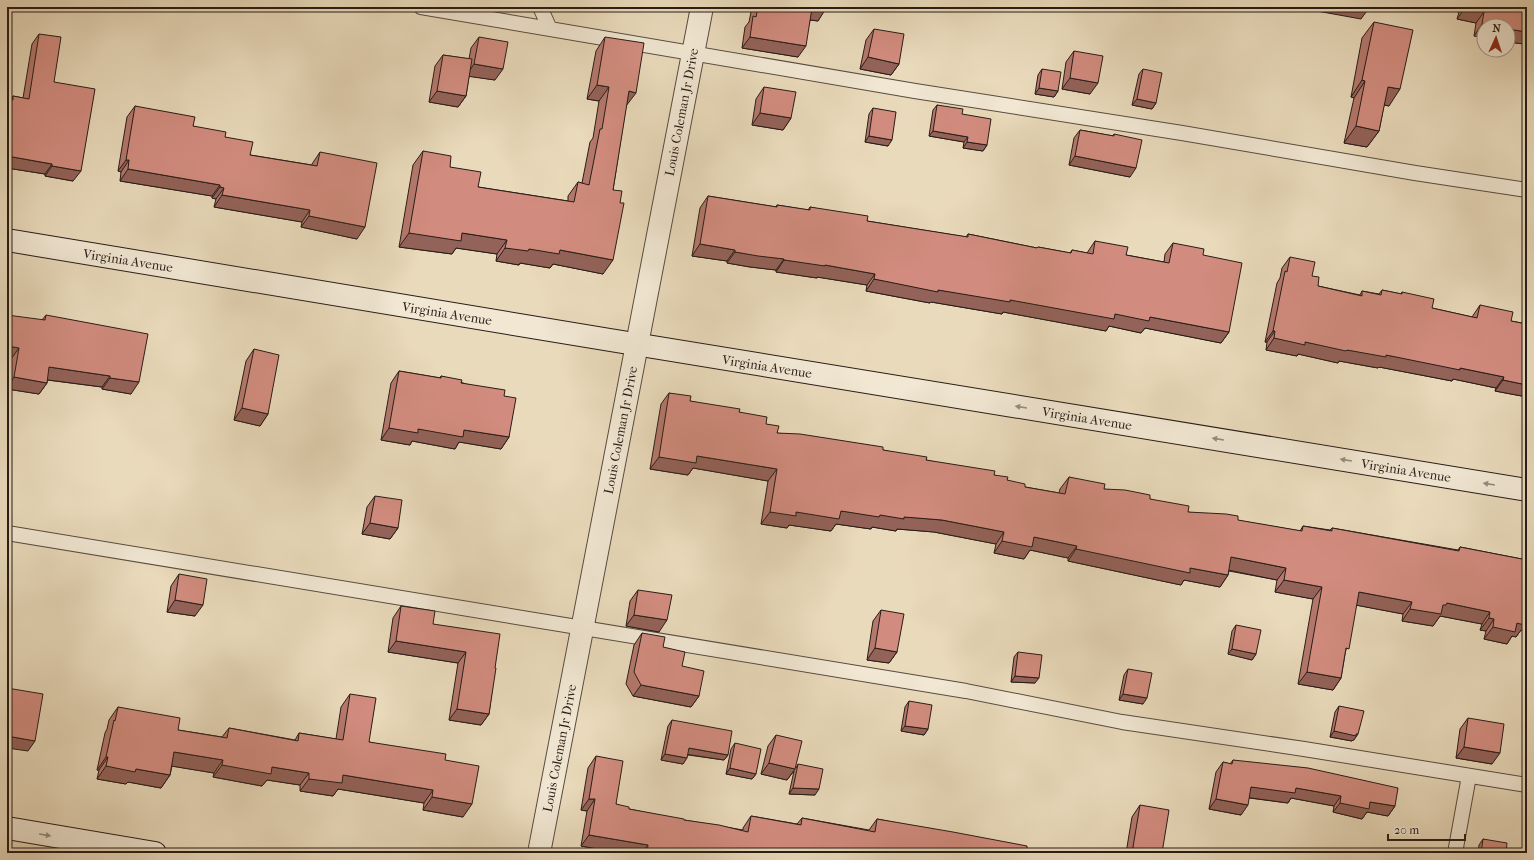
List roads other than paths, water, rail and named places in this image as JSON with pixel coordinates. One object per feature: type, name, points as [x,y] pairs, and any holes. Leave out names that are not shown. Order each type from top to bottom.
[{"type":"main road","name":"Louis Coleman Jr Drive","points":[[539,853],[702,7]]},
{"type":"main road","name":"Virginia Avenue","points":[[7,240],[1527,490]]},
{"type":"main road","points":[[7,828],[155,853]]},
{"type":"lane","points":[[421,7],[693,52],[915,91],[1182,133],[1415,174],[1527,190]]},
{"type":"lane","points":[[540,7],[550,28]]},
{"type":"lane","points":[[7,533],[582,627],[966,692],[1122,722],[1304,749],[1527,785]]},
{"type":"lane","points":[[1455,853],[1469,776]]}]
